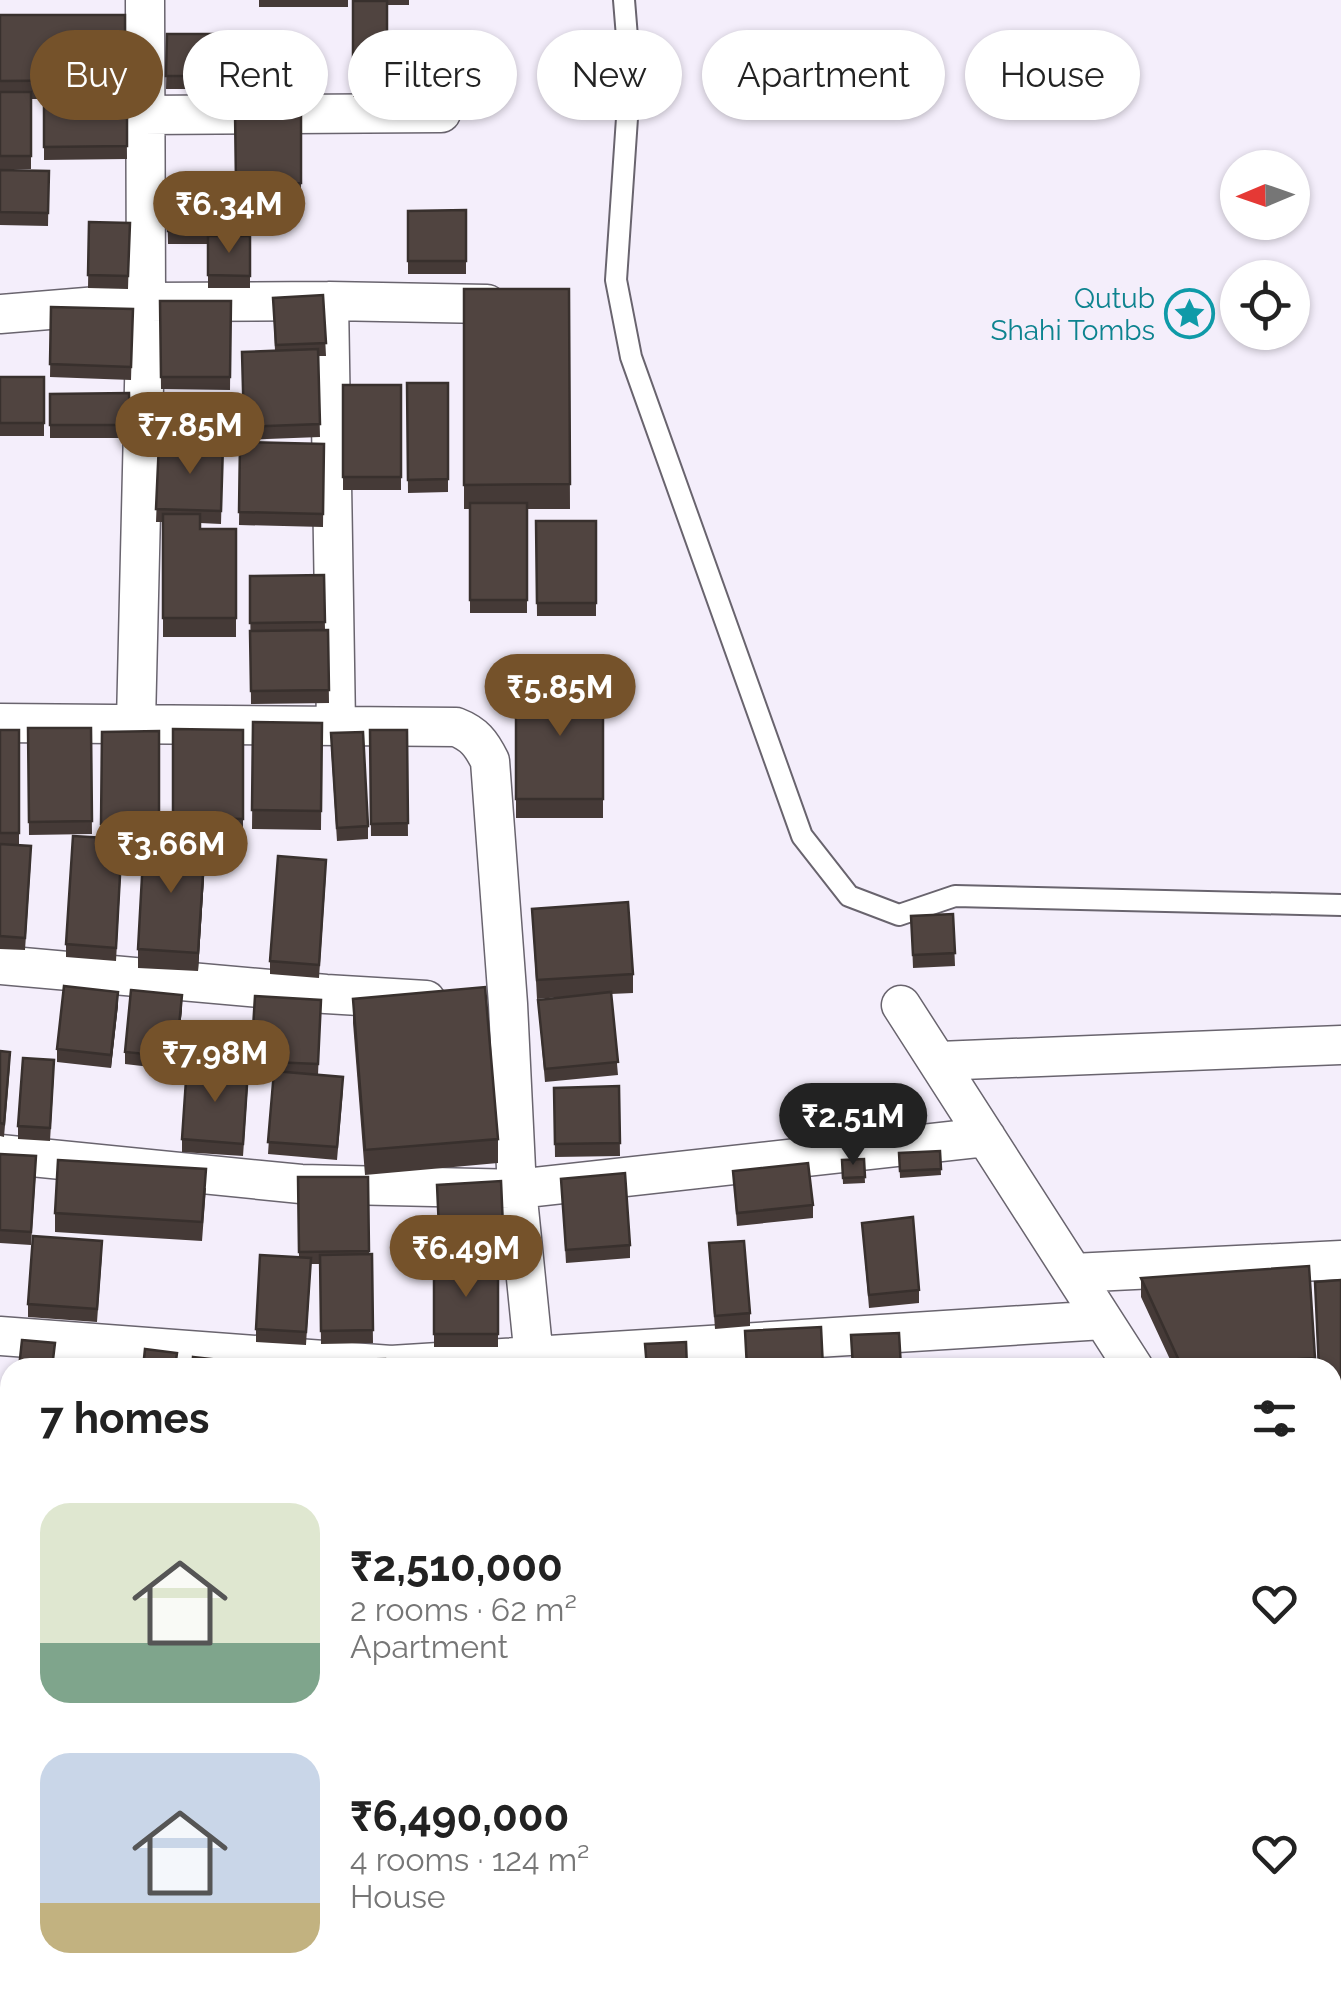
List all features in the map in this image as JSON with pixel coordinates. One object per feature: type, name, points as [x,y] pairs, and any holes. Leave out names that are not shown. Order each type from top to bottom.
[{"type":"street","points":[[144,0],[144,30]]},
{"type":"street","points":[[163,115],[348,114]]},
{"type":"street","points":[[136,722],[146,302],[143,120]]},
{"type":"street","points":[[329,301],[336,724]]},
{"type":"street","points":[[0,314],[146,302],[487,304]]},
{"type":"street","points":[[0,723],[456,727],[471,733],[482,745],[490,761],[478,1003],[517,1189],[534,1358]]},
{"type":"street","points":[[0,965],[326,994],[478,1003]]},
{"type":"street","points":[[901,1005],[1128,1358]]},
{"type":"street","points":[[938,1061],[1341,1045]]},
{"type":"street","points":[[0,1154],[301,1184],[517,1189],[986,1137]]},
{"type":"street","points":[[1072,1272],[1341,1260]]},
{"type":"street","points":[[576,1358],[1103,1320]]},
{"type":"street","points":[[0,1336],[297,1358]]},
{"type":"lane","points":[[624,0],[630,74],[616,280],[631,357],[802,836],[850,896],[899,915],[955,896],[1341,905]]},
{"type":"building","points":[[353,1],[387,1],[387,30],[353,30]]},
{"type":"building","points":[[0,15],[125,15],[125,30],[30,30],[30,81],[0,81]]},
{"type":"building","points":[[167,34],[183,34],[183,76],[166,76]]},
{"type":"building","points":[[0,92],[30,92],[31,156],[0,156]]},
{"type":"building","points":[[44,120],[127,120],[127,146],[44,147]]},
{"type":"building","points":[[235,120],[301,120],[301,183],[236,184]]},
{"type":"building","points":[[0,170],[49,171],[48,213],[0,212]]},
{"type":"building","points":[[167,194],[235,194],[235,231],[168,231]]},
{"type":"building","points":[[466,210],[466,261],[408,261],[408,211]]},
{"type":"building","points":[[89,222],[130,223],[128,276],[88,275]]},
{"type":"building","points":[[208,236],[250,236],[250,276],[208,275]]},
{"type":"building","points":[[464,289],[569,289],[570,484],[464,485]]},
{"type":"building","points":[[323,295],[326,343],[276,345],[273,298]]},
{"type":"building","points":[[160,301],[231,301],[230,377],[161,377]]},
{"type":"building","points":[[51,307],[133,309],[131,367],[50,364]]},
{"type":"building","points":[[318,349],[320,424],[244,427],[242,352]]},
{"type":"building","points":[[0,377],[44,377],[44,423],[0,423]]},
{"type":"building","points":[[407,383],[448,383],[448,479],[408,480]]},
{"type":"building","points":[[343,385],[401,385],[401,477],[343,477]]},
{"type":"building","points":[[129,393],[130,425],[50,425],[50,394]]},
{"type":"building","points":[[159,442],[223,445],[221,511],[156,509]]},
{"type":"building","points":[[240,442],[324,444],[323,514],[239,512]]},
{"type":"building","points":[[470,503],[527,503],[527,600],[470,600]]},
{"type":"building","points":[[163,514],[200,514],[200,529],[236,529],[236,618],[163,618]]},
{"type":"building","points":[[536,521],[596,521],[596,603],[537,603]]},
{"type":"building","points":[[324,575],[325,622],[250,623],[250,576]]},
{"type":"building","points":[[328,630],[329,690],[251,691],[250,631]]},
{"type":"building","points":[[516,679],[603,679],[603,799],[516,799]]},
{"type":"building","points":[[253,722],[322,723],[321,811],[252,810]]},
{"type":"building","points":[[28,728],[91,728],[92,821],[29,822]]},
{"type":"building","points":[[173,729],[243,730],[243,819],[173,818]]},
{"type":"building","points":[[0,730],[19,730],[19,833],[0,833]]},
{"type":"building","points":[[370,730],[407,730],[408,823],[371,824]]},
{"type":"building","points":[[159,731],[159,823],[101,824],[102,732]]},
{"type":"building","points":[[363,732],[368,826],[337,828],[331,733]]},
{"type":"building","points":[[73,836],[122,839],[116,948],[66,944]]},
{"type":"building","points":[[144,840],[205,843],[198,953],[138,949]]},
{"type":"building","points":[[0,844],[31,846],[25,938],[0,936]]},
{"type":"building","points":[[278,856],[326,860],[319,965],[270,961]]},
{"type":"building","points":[[628,902],[633,974],[537,980],[532,909]]},
{"type":"building","points":[[953,914],[955,953],[913,955],[911,916]]},
{"type":"building","points":[[64,986],[118,992],[111,1055],[57,1049]]},
{"type":"building","points":[[485,987],[498,1139],[365,1150],[353,999]]},
{"type":"building","points":[[131,990],[182,995],[176,1057],[125,1052]]},
{"type":"building","points":[[611,992],[618,1062],[545,1069],[538,1000]]},
{"type":"building","points":[[255,996],[321,1000],[318,1064],[251,1061]]},
{"type":"building","points":[[0,1051],[10,1052],[4,1124],[0,1123]]},
{"type":"building","points":[[23,1058],[54,1060],[50,1128],[18,1126]]},
{"type":"building","points":[[187,1065],[248,1070],[243,1144],[182,1139]]},
{"type":"building","points":[[274,1071],[343,1077],[337,1147],[268,1142]]},
{"type":"building","points":[[619,1086],[620,1143],[555,1144],[554,1088]]},
{"type":"building","points":[[865,1107],[867,1126],[827,1130],[825,1111]]},
{"type":"building","points":[[940,1151],[941,1169],[900,1171],[899,1153]]},
{"type":"building","points":[[0,1154],[36,1156],[31,1232],[0,1230]]},
{"type":"building","points":[[864,1159],[865,1177],[843,1178],[842,1160]]},
{"type":"building","points":[[58,1160],[206,1169],[202,1222],[55,1213]]},
{"type":"building","points":[[808,1163],[813,1205],[737,1213],[733,1171]]},
{"type":"building","points":[[625,1173],[630,1245],[566,1250],[561,1179]]},
{"type":"building","points":[[298,1177],[368,1177],[369,1251],[299,1252]]},
{"type":"building","points":[[501,1181],[504,1249],[440,1252],[437,1185]]},
{"type":"building","points":[[913,1217],[919,1290],[869,1295],[862,1223]]},
{"type":"building","points":[[33,1236],[102,1241],[97,1309],[28,1304]]},
{"type":"building","points":[[744,1241],[750,1313],[715,1316],[709,1243]]},
{"type":"building","points":[[372,1254],[373,1330],[321,1331],[320,1255]]},
{"type":"building","points":[[260,1255],[311,1258],[306,1332],[256,1329]]},
{"type":"building","points":[[434,1265],[498,1265],[498,1334],[434,1334]]},
{"type":"building","points":[[1309,1266],[1315,1358],[1178,1358],[1141,1278]]},
{"type":"building","points":[[1341,1280],[1341,1358],[1319,1358],[1315,1282]]},
{"type":"building","points":[[821,1327],[823,1358],[746,1358],[745,1331]]},
{"type":"building","points":[[899,1333],[900,1358],[852,1358],[851,1335]]},
{"type":"building","points":[[22,1340],[55,1343],[53,1358],[20,1358]]},
{"type":"building","points":[[686,1342],[687,1358],[646,1358],[645,1344]]},
{"type":"building","points":[[145,1349],[177,1353],[176,1358],[144,1358]]},
{"type":"place","name":"Qutub Shahi Tombs","points":[[1190,314]]}]
